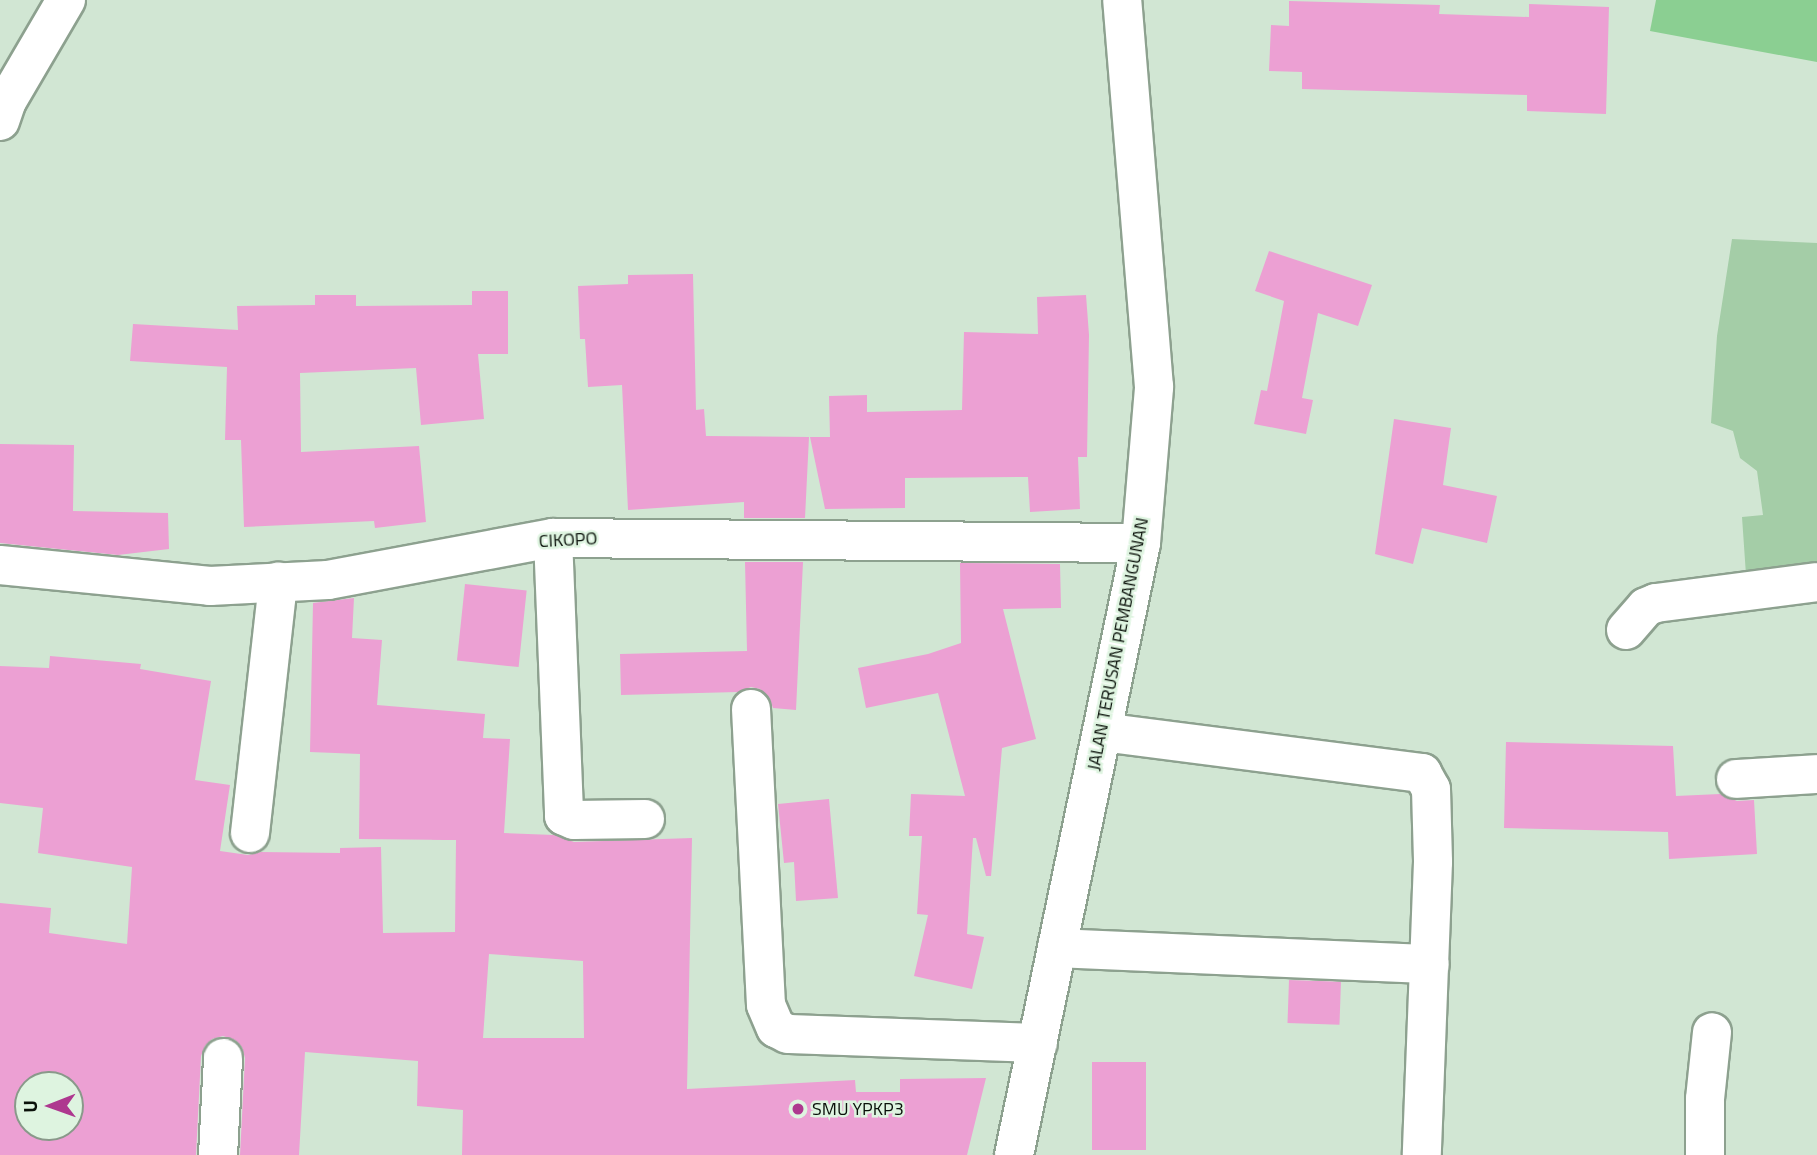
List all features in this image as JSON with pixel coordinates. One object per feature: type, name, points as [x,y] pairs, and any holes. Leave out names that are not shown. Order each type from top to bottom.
[{"type":"street","points":[[0,121],[7,101],[66,0]]},
{"type":"street","name":"JALAN TERUSAN PEMBANGUNAN","points":[[1014,1155],[1141,543],[1154,387],[1122,0]]},
{"type":"street","points":[[554,538],[564,816],[573,820],[645,819]]},
{"type":"street","name":"CIKOPO","points":[[0,565],[210,586],[328,580],[554,538],[1141,543]]},
{"type":"street","points":[[250,833],[278,582]]},
{"type":"street","points":[[1626,630],[1646,607],[1656,603],[1817,582]]},
{"type":"street","points":[[751,709],[766,1005],[776,1028],[788,1034],[1038,1043]]},
{"type":"street","points":[[1102,732],[1422,774],[1431,789],[1433,862],[1422,1155]]},
{"type":"street","points":[[1736,779],[1817,774]]},
{"type":"street","points":[[1057,948],[1430,964]]},
{"type":"street","points":[[1705,1155],[1705,1099],[1712,1032]]},
{"type":"street","points":[[218,1155],[223,1058]]},
{"type":"shaded area","points":[[1656,0],[1817,0],[1817,62],[1650,31]]},
{"type":"shaded area","points":[[1732,239],[1817,243],[1817,561],[1746,575],[1742,517],[1763,515],[1757,471],[1740,458],[1733,431],[1711,423],[1717,336]]},
{"type":"building","points":[[1289,1],[1440,5],[1439,14],[1529,17],[1529,4],[1609,7],[1606,114],[1527,111],[1527,95],[1302,89],[1302,72],[1269,71],[1271,25],[1289,26]]},
{"type":"building","points":[[1269,251],[1372,285],[1358,326],[1318,313],[1302,398],[1313,400],[1306,434],[1254,424],[1261,390],[1267,391],[1284,301],[1255,291]]},
{"type":"building","points":[[693,274],[696,410],[704,409],[706,436],[809,437],[805,518],[744,518],[744,502],[628,510],[622,385],[588,387],[585,339],[580,339],[578,286],[628,284],[628,275]]},
{"type":"building","points":[[472,291],[508,291],[508,354],[478,354],[484,419],[421,425],[416,368],[300,373],[301,452],[419,446],[426,522],[375,528],[374,521],[244,527],[241,440],[225,440],[227,367],[130,361],[133,324],[238,330],[237,306],[315,305],[315,295],[356,295],[356,306],[472,305]]},
{"type":"building","points":[[1086,295],[1089,335],[1087,457],[1078,457],[1080,509],[1030,512],[1028,477],[905,478],[905,508],[825,509],[810,437],[830,437],[829,396],[867,395],[867,412],[962,410],[964,332],[1038,334],[1037,297]]},
{"type":"building","points":[[1394,419],[1451,428],[1443,485],[1497,496],[1487,543],[1422,528],[1413,564],[1375,554]]},
{"type":"building","points":[[0,444],[74,445],[73,511],[168,513],[169,549],[118,555],[0,543]]},
{"type":"building","points":[[745,562],[803,562],[796,710],[773,708],[769,697],[760,689],[751,687],[738,692],[621,695],[620,654],[747,651]]},
{"type":"building","points":[[960,563],[1060,564],[1061,608],[1003,609],[1036,739],[1002,748],[991,876],[986,876],[976,838],[973,838],[967,934],[984,937],[972,989],[914,976],[928,915],[917,914],[922,836],[909,836],[911,794],[965,796],[938,693],[866,708],[858,668],[928,654],[961,643]]},
{"type":"building","points":[[465,584],[527,590],[519,667],[457,661]]},
{"type":"building","points":[[354,598],[352,638],[382,640],[377,705],[485,714],[483,738],[510,739],[504,833],[554,835],[574,842],[692,838],[687,1089],[855,1080],[856,1092],[900,1092],[900,1079],[986,1078],[967,1155],[462,1155],[463,1110],[417,1106],[418,1061],[305,1052],[299,1155],[240,1155],[245,1058],[242,1047],[235,1040],[223,1036],[212,1039],[201,1056],[196,1155],[0,1155],[0,903],[51,908],[49,933],[127,944],[132,867],[38,853],[43,808],[0,803],[0,666],[49,668],[50,656],[141,664],[140,669],[211,681],[195,780],[230,785],[220,851],[248,855],[261,852],[340,853],[340,848],[381,847],[383,933],[455,932],[456,840],[359,839],[360,754],[310,752],[313,603]],"holes":[[[489,954],[583,961],[584,1038],[483,1038]]]},
{"type":"building","points":[[1506,742],[1673,746],[1676,796],[1720,794],[1737,801],[1754,800],[1757,854],[1669,859],[1668,832],[1504,828]]},
{"type":"building","points":[[829,799],[838,898],[796,901],[794,862],[784,863],[778,804]]},
{"type":"building","points":[[1289,980],[1341,982],[1339,1025],[1287,1023]]},
{"type":"building","points":[[1092,1062],[1146,1062],[1146,1150],[1092,1150]]},
{"type":"place","name":"SMU YPKP3","points":[[798,1109]]}]
